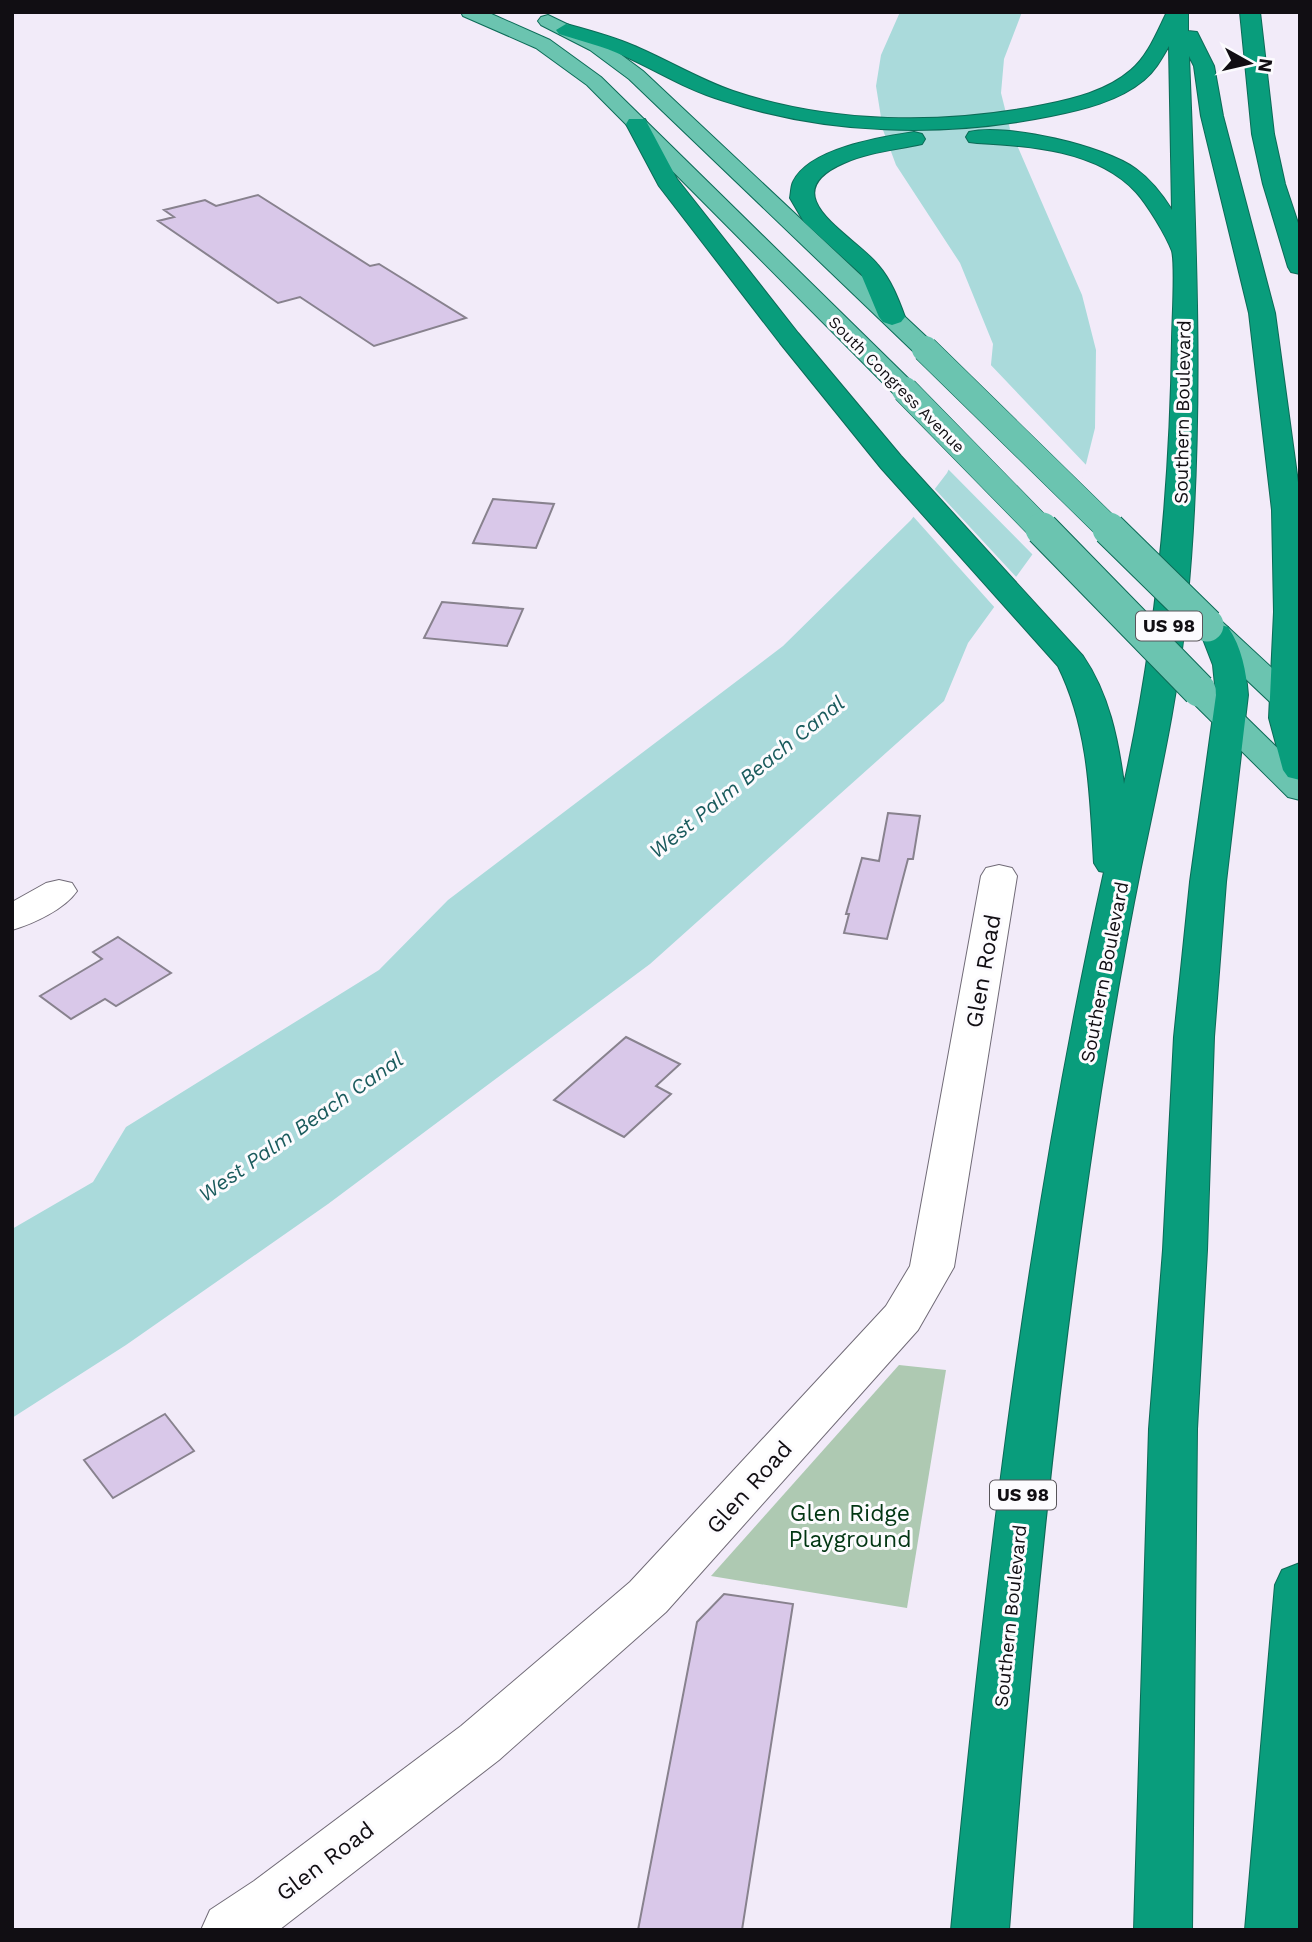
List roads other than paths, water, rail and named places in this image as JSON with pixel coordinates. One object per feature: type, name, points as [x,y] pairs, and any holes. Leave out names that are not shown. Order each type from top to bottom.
[{"type":"highway","points":[[566,30],[630,50],[728,96],[789,111],[851,120],[908,124],[958,123],[1032,114],[1102,95],[1139,74],[1178,12]]},
{"type":"highway","points":[[1178,12],[1204,66],[1212,116],[1262,313],[1287,510],[1293,705],[1288,726],[1300,770]]},
{"type":"highway","name":"Southern Boulevard","points":[[980,1930],[999,1717],[1043,1329],[1115,904],[1154,722],[1172,612],[1184,461],[1184,252],[1178,12]]},
{"type":"highway","points":[[1250,12],[1263,134],[1274,184],[1300,267]]},
{"type":"highway","points":[[637,124],[667,181],[710,239],[904,476],[1072,663],[1093,704],[1103,752],[1115,904]]},
{"type":"highway","points":[[892,317],[875,276],[813,218],[803,202],[806,182],[817,169],[834,158],[860,148],[940,137],[980,137],[1038,143],[1086,154],[1134,178],[1153,201],[1184,252]]},
{"type":"highway","points":[[1163,1930],[1173,1429],[1185,1250],[1194,1037],[1206,895],[1213,705],[1231,680],[1227,657],[1212,630]]},
{"type":"highway","points":[[1274,1930],[1300,1585]]},
{"type":"main road","name":"South Congress Avenue","points":[[470,12],[528,36],[558,53],[599,85],[1300,790]]},
{"type":"main road","points":[[531,14],[566,30],[611,56],[647,85],[892,317],[1212,630],[1293,705]]},
{"type":"street","name":"Glen Road","points":[[230,1930],[274,1900],[480,1743],[648,1597],[902,1318],[932,1267],[999,876]]},
{"type":"street","points":[[12,918],[59,891]]},
{"type":"water","name":"West Palm Beach Canal","points":[[900,12],[1022,12],[1004,59],[1001,93],[1010,129],[1082,295],[1096,350],[1095,428],[1086,464],[1061,515],[968,643],[944,701],[650,964],[328,1204],[126,1345],[12,1418],[12,1229],[93,1182],[126,1127],[379,970],[448,900],[783,646],[911,520],[947,473],[989,385],[993,344],[960,263],[896,165],[883,130],[876,86],[881,55]]},
{"type":"park label","name":"Glen Ridge Playground","points":[[850,1526]]}]
